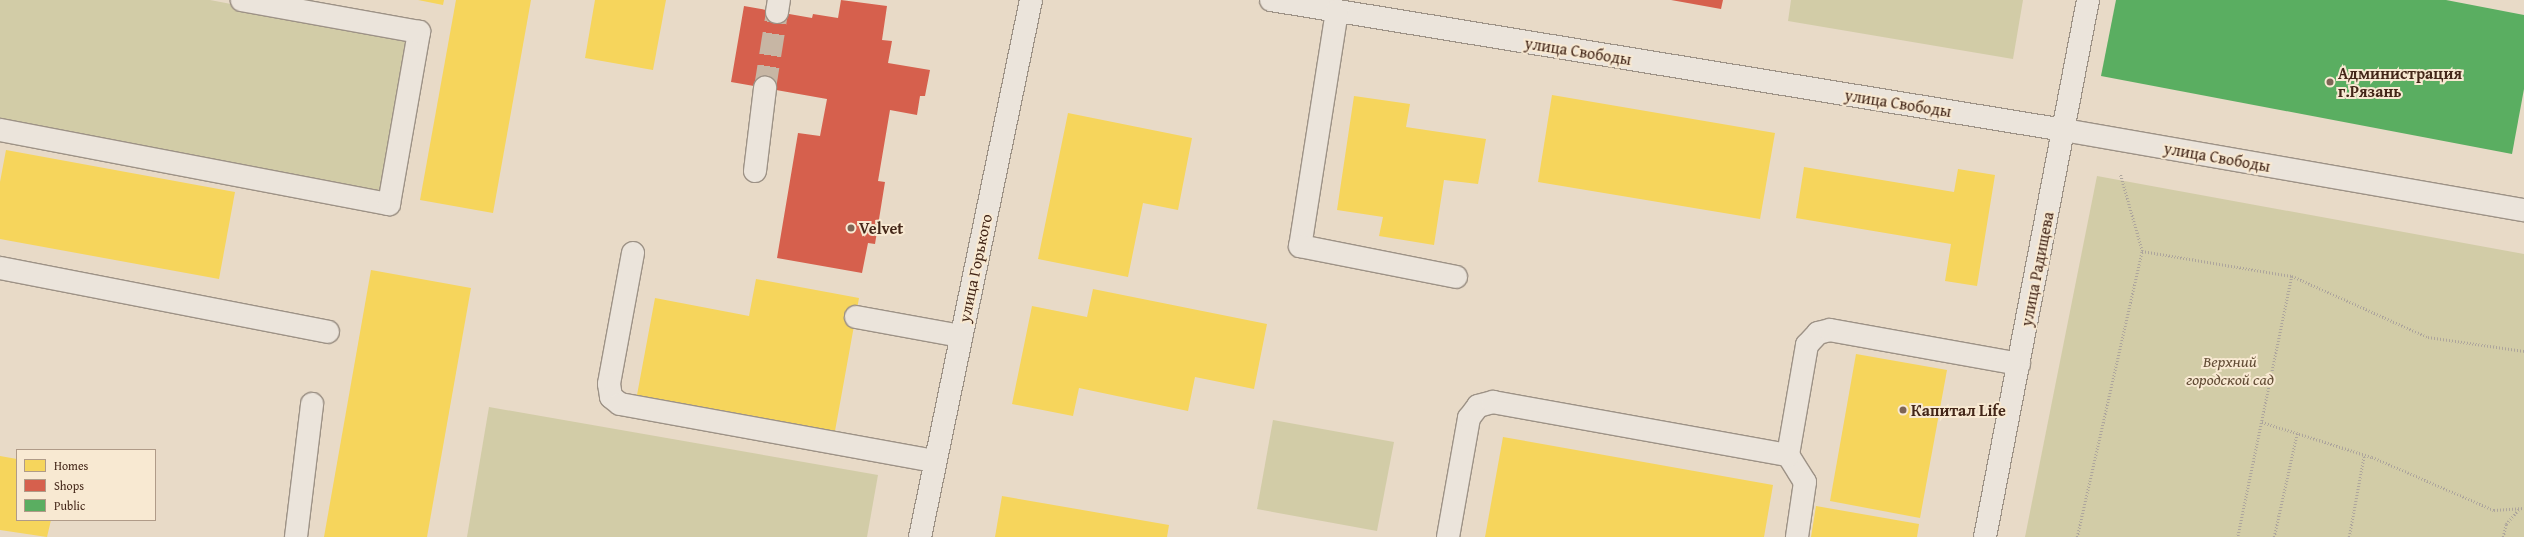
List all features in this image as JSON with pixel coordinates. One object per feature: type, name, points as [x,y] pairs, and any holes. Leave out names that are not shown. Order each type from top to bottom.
[{"type":"street","points":[[0,130],[389,204],[419,32],[242,0]]},
{"type":"street","name":"улица Горького","points":[[920,537],[1031,0]]},
{"type":"street","name":"улица Свободы","points":[[1271,0],[2064,130],[2524,210]]},
{"type":"street","name":"улица Радищева","points":[[1985,537],[2088,0]]},
{"type":"street","points":[[1337,11],[1300,246],[1456,276]]},
{"type":"street","points":[[754,171],[765,88]]},
{"type":"street","points":[[633,253],[609,384],[611,397],[620,404],[936,461]]},
{"type":"street","points":[[0,268],[328,332]]},
{"type":"street","points":[[856,317],[961,336]]},
{"type":"street","points":[[1797,537],[1805,482],[1788,455],[1808,345],[1818,333],[1830,330],[2019,364]]},
{"type":"street","points":[[1448,537],[1469,418],[1478,406],[1493,402],[1788,455]]},
{"type":"street","points":[[296,537],[312,404]]},
{"type":"path","points":[[2076,537],[2142,251],[2110,139]]},
{"type":"path","points":[[2142,251],[2292,276],[2428,336],[2524,351]]},
{"type":"path","points":[[2238,537],[2292,276]]},
{"type":"path","points":[[2262,422],[2364,455],[2494,510],[2524,508]]},
{"type":"path","points":[[2274,537],[2297,433]]},
{"type":"path","points":[[2349,537],[2364,455]]},
{"type":"path","points":[[2503,537],[2506,524],[2520,508]]},
{"type":"green space","points":[[0,0],[210,0],[411,38],[382,192],[0,119]]},
{"type":"green space","points":[[1791,0],[2023,0],[2013,59],[1788,21]]},
{"type":"green space","name":"Верхний городской сад","points":[[2097,176],[2524,254],[2524,537],[2025,537]]},
{"type":"green space","points":[[489,407],[878,475],[867,537],[467,537]]},
{"type":"green space","points":[[1273,420],[1394,442],[1377,531],[1257,509]]},
{"type":"building: Homes","points":[[418,0],[444,0],[443,5]]},
{"type":"building: Homes","points":[[456,0],[531,0],[493,213],[420,200]]},
{"type":"building: Homes","points":[[595,0],[666,0],[653,70],[585,58]]},
{"type":"building: Homes","points":[[1552,95],[1775,133],[1760,219],[1538,182]]},
{"type":"building: Homes","points":[[1354,96],[1410,104],[1406,127],[1486,139],[1478,184],[1444,180],[1434,245],[1379,236],[1383,217],[1337,210]]},
{"type":"building: Homes","points":[[1068,113],[1192,138],[1178,210],[1143,203],[1128,277],[1038,259]]},
{"type":"building: Homes","points":[[6,150],[235,192],[219,279],[0,239],[0,182]]},
{"type":"building: Homes","points":[[1804,167],[1954,192],[1958,169],[1995,175],[1977,286],[1945,281],[1951,244],[1796,218]]},
{"type":"building: Homes","points":[[371,270],[471,288],[427,537],[324,537]]},
{"type":"building: Homes","points":[[756,279],[859,298],[835,431],[637,395],[655,298],[749,316]]},
{"type":"building: Homes","points":[[1093,289],[1267,324],[1254,389],[1195,377],[1188,411],[1079,388],[1073,416],[1012,404],[1032,306],[1087,317]]},
{"type":"building: Homes","points":[[1856,354],[1947,370],[1920,518],[1830,501]]},
{"type":"building: Homes","points":[[1503,437],[1773,485],[1764,537],[1485,537]]},
{"type":"building: Homes","points":[[0,456],[16,459],[16,521],[51,521],[47,537],[0,530]]},
{"type":"building: Homes","points":[[1002,496],[1169,525],[1167,537],[995,537]]},
{"type":"building: Homes","points":[[1816,506],[1919,524],[1917,537],[1811,537]]},
{"type":"building: Shops","points":[[841,0],[887,6],[882,40],[892,41],[888,63],[930,70],[925,96],[920,96],[917,115],[890,110],[878,181],[885,182],[875,244],[868,243],[862,273],[777,258],[798,133],[820,136],[827,99],[731,82],[744,6],[812,18],[813,14],[838,18]]},
{"type":"building: Shops","points":[[1671,0],[1723,0],[1721,9]]},
{"type":"building: Public","name":"Администрация г.Рязань","points":[[2116,0],[2446,0],[2524,15],[2524,89],[2512,154],[2101,76]]},
{"type":"tunnel","points":[[765,88],[777,12]]},
{"type":"place","name":"Администрация г.Рязань","points":[[2330,82]]},
{"type":"place","name":"Velvet","points":[[851,228]]},
{"type":"place","name":"Капитал Life","points":[[1903,410]]}]
